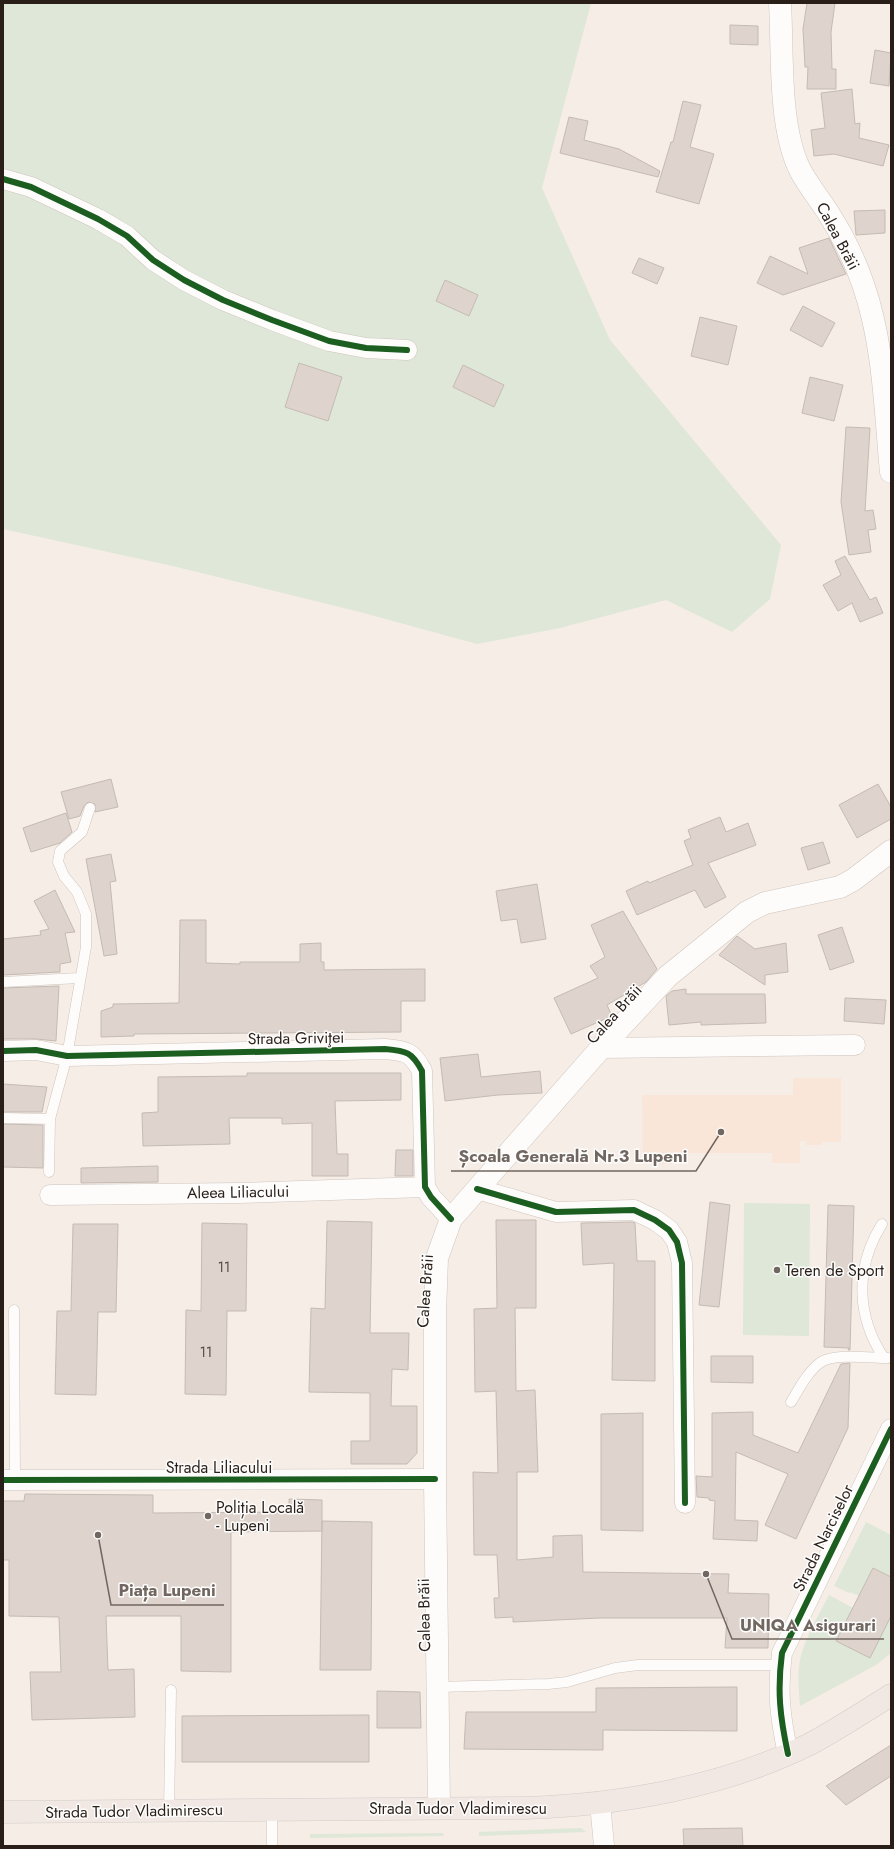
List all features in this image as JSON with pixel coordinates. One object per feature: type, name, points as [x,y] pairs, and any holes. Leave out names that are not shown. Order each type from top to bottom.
[{"type":"main road","name":"Calea Brăii","points":[[780,3],[784,92],[790,139],[800,170],[827,211],[851,254],[872,314],[878,347],[891,472]]},
{"type":"main road","name":"Calea Brăii","points":[[439,1808],[435,1479],[437,1258],[452,1219],[601,1048],[668,976],[747,912],[765,903],[840,886],[854,880],[891,851]]},
{"type":"main road","name":"Strada Tudor Vladimirescu","points":[[3,1812],[558,1807],[600,1803],[634,1798],[695,1785],[788,1754],[833,1731],[891,1695]]},
{"type":"street","points":[[3,178],[31,187],[98,219],[127,236],[153,260],[184,280],[223,300],[328,341],[366,348],[407,350]]},
{"type":"street","points":[[601,1048],[855,1045]]},
{"type":"street","name":"Strada Griviţei","points":[[3,1051],[36,1050],[67,1056],[385,1049],[410,1053],[422,1071],[426,1187]]},
{"type":"street","points":[[426,1187],[431,1197],[452,1219]]},
{"type":"street","name":"Aleea Liliacului","points":[[50,1195],[239,1193],[426,1187]]},
{"type":"street","points":[[477,1189],[556,1212],[634,1210],[655,1220],[669,1230],[677,1242],[682,1263],[685,1503]]},
{"type":"street","name":"Strada Narciselor","points":[[788,1754],[780,1719],[778,1677],[782,1653],[891,1429]]},
{"type":"street","name":"Strada Liliacului","points":[[9,1480],[435,1479]]},
{"type":"street","points":[[600,1803],[604,1846]]},
{"type":"lane","points":[[49,1172],[50,1119],[67,1056],[79,978],[86,947],[86,914],[77,892],[64,876],[58,862],[58,855],[60,851],[78,838],[82,832],[90,808]]},
{"type":"lane","points":[[3,982],[79,978]]},
{"type":"lane","points":[[3,1118],[50,1119]]},
{"type":"lane","points":[[882,1224],[868,1250],[862,1278],[861,1297],[868,1327],[874,1343],[888,1358]]},
{"type":"lane","points":[[9,1480],[14,1310]]},
{"type":"lane","points":[[791,1402],[805,1380],[820,1363],[831,1358],[888,1358]]},
{"type":"lane","points":[[438,1687],[548,1684],[567,1682],[615,1668],[638,1665],[780,1665]]},
{"type":"lane","points":[[169,1811],[171,1690]]},
{"type":"lane","points":[[272,1809],[272,1846]]},
{"type":"shaded area","points":[[793,1078],[841,1078],[841,1142],[823,1142],[822,1145],[806,1145],[806,1141],[800,1141],[800,1163],[772,1163],[772,1153],[672,1153],[672,1164],[643,1164],[642,1095],[793,1095]]},
{"type":"green space","points":[[3,3],[591,3],[542,188],[610,340],[781,545],[770,599],[732,632],[666,600],[560,628],[477,644],[360,612],[177,567],[3,529]]},
{"type":"green space","name":"Teren de Sport","points":[[744,1203],[810,1204],[809,1336],[743,1335]]},
{"type":"green space","points":[[866,1522],[891,1535],[891,1577],[873,1568],[859,1596],[834,1586]]},
{"type":"green space","points":[[829,1595],[853,1608],[870,1657],[891,1616],[891,1653],[876,1665],[800,1706],[798,1677],[802,1651]]},
{"type":"green space","points":[[581,1828],[586,1832],[479,1836],[479,1832]]},
{"type":"green space","points":[[443,1833],[444,1836],[310,1838],[310,1834]]},
{"type":"building","points":[[807,3],[835,3],[831,32],[832,69],[836,69],[836,89],[807,89],[808,67],[805,67],[803,29]]},
{"type":"building","points":[[730,25],[758,26],[758,45],[730,44]]},
{"type":"building","points":[[875,50],[891,53],[889,86],[870,83]]},
{"type":"building","points":[[852,89],[855,124],[860,123],[859,138],[889,145],[883,166],[834,154],[814,156],[811,130],[825,128],[821,93]]},
{"type":"building","points":[[683,101],[701,105],[690,147],[714,154],[699,204],[656,192],[671,142],[673,142]]},
{"type":"building","points":[[569,117],[588,121],[584,140],[619,149],[660,171],[658,177],[560,153]]},
{"type":"building","points":[[885,210],[885,233],[856,235],[854,211]]},
{"type":"building","points":[[829,238],[846,274],[783,295],[757,283],[770,256],[808,274],[799,248]]},
{"type":"building","points":[[639,258],[664,268],[657,284],[632,273]]},
{"type":"building","points":[[445,280],[478,295],[469,316],[436,301]]},
{"type":"building","points":[[803,306],[835,323],[822,347],[790,330]]},
{"type":"building","points":[[700,317],[737,326],[728,365],[691,356]]},
{"type":"building","points":[[299,363],[342,377],[328,421],[285,407]]},
{"type":"building","points":[[463,365],[504,385],[494,407],[453,387]]},
{"type":"building","points":[[810,377],[843,385],[834,421],[802,413]]},
{"type":"building","points":[[846,427],[870,428],[865,511],[873,510],[876,529],[868,530],[871,552],[849,555],[841,502]]},
{"type":"building","points":[[845,556],[870,600],[876,597],[883,613],[860,622],[852,603],[838,611],[823,585],[841,575],[835,561]]},
{"type":"building","points":[[111,779],[118,807],[95,812],[95,804],[88,802],[84,806],[80,816],[69,819],[61,792]]},
{"type":"building","points":[[878,784],[891,807],[891,819],[857,838],[839,805]]},
{"type":"building","points":[[66,813],[72,832],[60,843],[31,852],[23,828]]},
{"type":"building","points":[[720,817],[726,832],[748,823],[756,845],[708,863],[726,897],[705,908],[695,890],[637,915],[626,891],[648,881],[649,883],[693,865],[684,841],[691,838],[688,830]]},
{"type":"building","points":[[823,842],[830,863],[808,870],[801,848]]},
{"type":"building","points":[[111,854],[116,881],[110,882],[117,954],[104,956],[86,859]]},
{"type":"building","points":[[537,884],[546,939],[521,943],[517,919],[501,921],[496,891]]},
{"type":"building","points":[[55,890],[75,932],[65,933],[71,962],[60,964],[60,972],[3,975],[3,939],[41,935],[40,931],[49,929],[34,901]]},
{"type":"building","points":[[623,911],[657,969],[646,982],[607,1005],[612,1016],[571,1034],[554,998],[598,978],[590,966],[605,957],[591,925]]},
{"type":"building","points":[[180,920],[206,920],[206,963],[240,964],[240,962],[300,962],[300,944],[321,943],[321,962],[324,962],[324,970],[425,969],[425,1001],[401,1001],[401,1032],[134,1034],[134,1036],[101,1037],[101,1011],[113,1007],[113,1004],[179,1003]]},
{"type":"building","points":[[842,927],[854,962],[830,970],[818,935]]},
{"type":"building","points":[[737,936],[755,949],[786,943],[788,972],[765,975],[765,985],[719,955]]},
{"type":"building","points":[[59,986],[56,1041],[36,1039],[3,1039],[3,988]]},
{"type":"building","points":[[686,989],[686,994],[765,994],[766,1023],[701,1025],[701,1022],[669,1025],[666,996],[672,991]]},
{"type":"building","points":[[845,998],[886,1000],[884,1024],[844,1021]]},
{"type":"building","points":[[478,1054],[481,1077],[540,1071],[542,1093],[498,1095],[445,1101],[440,1058]]},
{"type":"building","points":[[247,1073],[401,1073],[401,1100],[335,1101],[337,1154],[348,1154],[348,1176],[312,1176],[312,1123],[282,1124],[282,1118],[229,1118],[230,1144],[143,1146],[142,1113],[158,1112],[158,1077],[247,1076]]},
{"type":"building","points":[[3,1084],[47,1087],[42,1112],[3,1112]]},
{"type":"building","points":[[3,1124],[43,1125],[43,1168],[3,1167]]},
{"type":"building","points":[[396,1150],[413,1150],[413,1176],[395,1176]]},
{"type":"building","points":[[158,1166],[158,1182],[81,1183],[81,1168]]},
{"type":"building","points":[[710,1202],[730,1205],[719,1307],[699,1305]]},
{"type":"building","points":[[828,1205],[854,1206],[850,1350],[848,1350],[849,1348],[824,1347]]},
{"type":"building","points":[[496,1220],[536,1220],[536,1308],[515,1308],[516,1391],[535,1390],[538,1472],[517,1472],[517,1560],[553,1557],[553,1536],[582,1535],[583,1572],[729,1574],[728,1593],[769,1594],[768,1648],[725,1648],[727,1618],[600,1618],[513,1622],[513,1617],[495,1618],[494,1598],[499,1598],[497,1555],[474,1555],[473,1472],[498,1473],[496,1391],[475,1392],[474,1309],[497,1308]]},
{"type":"building","points":[[327,1221],[372,1222],[370,1333],[409,1333],[408,1370],[392,1369],[391,1406],[417,1406],[417,1453],[407,1464],[351,1464],[351,1441],[370,1441],[370,1393],[309,1392],[311,1308],[325,1309]]},
{"type":"building","points":[[202,1223],[247,1224],[246,1311],[227,1311],[226,1395],[185,1394],[186,1310],[201,1311]]},
{"type":"building","points":[[581,1223],[635,1223],[637,1261],[655,1261],[655,1381],[612,1380],[614,1263],[583,1265]]},
{"type":"building","points":[[73,1224],[118,1224],[116,1312],[98,1312],[96,1395],[55,1394],[57,1311],[71,1311]]},
{"type":"building","points":[[711,1356],[753,1356],[753,1383],[711,1382]]},
{"type":"building","points":[[850,1363],[848,1428],[796,1539],[765,1525],[788,1474],[736,1452],[735,1520],[758,1521],[757,1541],[713,1539],[715,1501],[709,1500],[709,1498],[697,1497],[696,1476],[712,1477],[712,1413],[753,1412],[753,1435],[798,1453],[841,1364]]},
{"type":"building","points":[[643,1413],[643,1531],[601,1530],[601,1414]]},
{"type":"building","points":[[25,1494],[153,1495],[153,1513],[289,1512],[289,1499],[322,1500],[322,1531],[231,1532],[231,1672],[181,1671],[181,1616],[106,1616],[108,1670],[134,1669],[135,1717],[32,1720],[30,1672],[61,1672],[59,1617],[9,1616],[9,1560],[3,1560],[3,1501],[24,1501]]},
{"type":"building","points":[[322,1521],[372,1522],[371,1670],[320,1670]]},
{"type":"building","points":[[873,1568],[891,1577],[891,1616],[870,1658],[836,1641]]},
{"type":"building","points":[[737,1687],[737,1731],[603,1730],[603,1750],[464,1749],[466,1712],[596,1712],[596,1688]]},
{"type":"building","points":[[377,1691],[420,1692],[421,1728],[377,1728]]},
{"type":"building","points":[[369,1715],[369,1762],[182,1762],[182,1716]]},
{"type":"building","points":[[891,1745],[891,1776],[846,1805],[826,1786]]},
{"type":"building","points":[[742,1828],[743,1846],[684,1846],[683,1829]]},
{"type":"cycle path","points":[[3,179],[31,187],[98,219],[127,236],[153,260],[184,280],[223,300],[329,341],[366,348],[407,350]]},
{"type":"cycle path","points":[[3,1051],[36,1050],[67,1056],[385,1049],[404,1052],[412,1056],[422,1071],[425,1187],[431,1197],[451,1219]]},
{"type":"cycle path","points":[[477,1189],[556,1212],[634,1210],[655,1220],[669,1230],[677,1242],[682,1263],[685,1503]]},
{"type":"cycle path","points":[[788,1754],[780,1704],[780,1667],[782,1653],[891,1429]]},
{"type":"cycle path","points":[[3,1480],[435,1479]]},
{"type":"place","name":"Școala Generală Nr.3 Lupeni","points":[[721,1132]]},
{"type":"place","name":"Teren de Sport","points":[[777,1270]]},
{"type":"place","name":"Poliția Locală - Lupeni","points":[[208,1516]]},
{"type":"place","name":"Piața Lupeni","points":[[98,1535]]},
{"type":"place","name":"UNIQA Asigurari","points":[[706,1574]]}]
